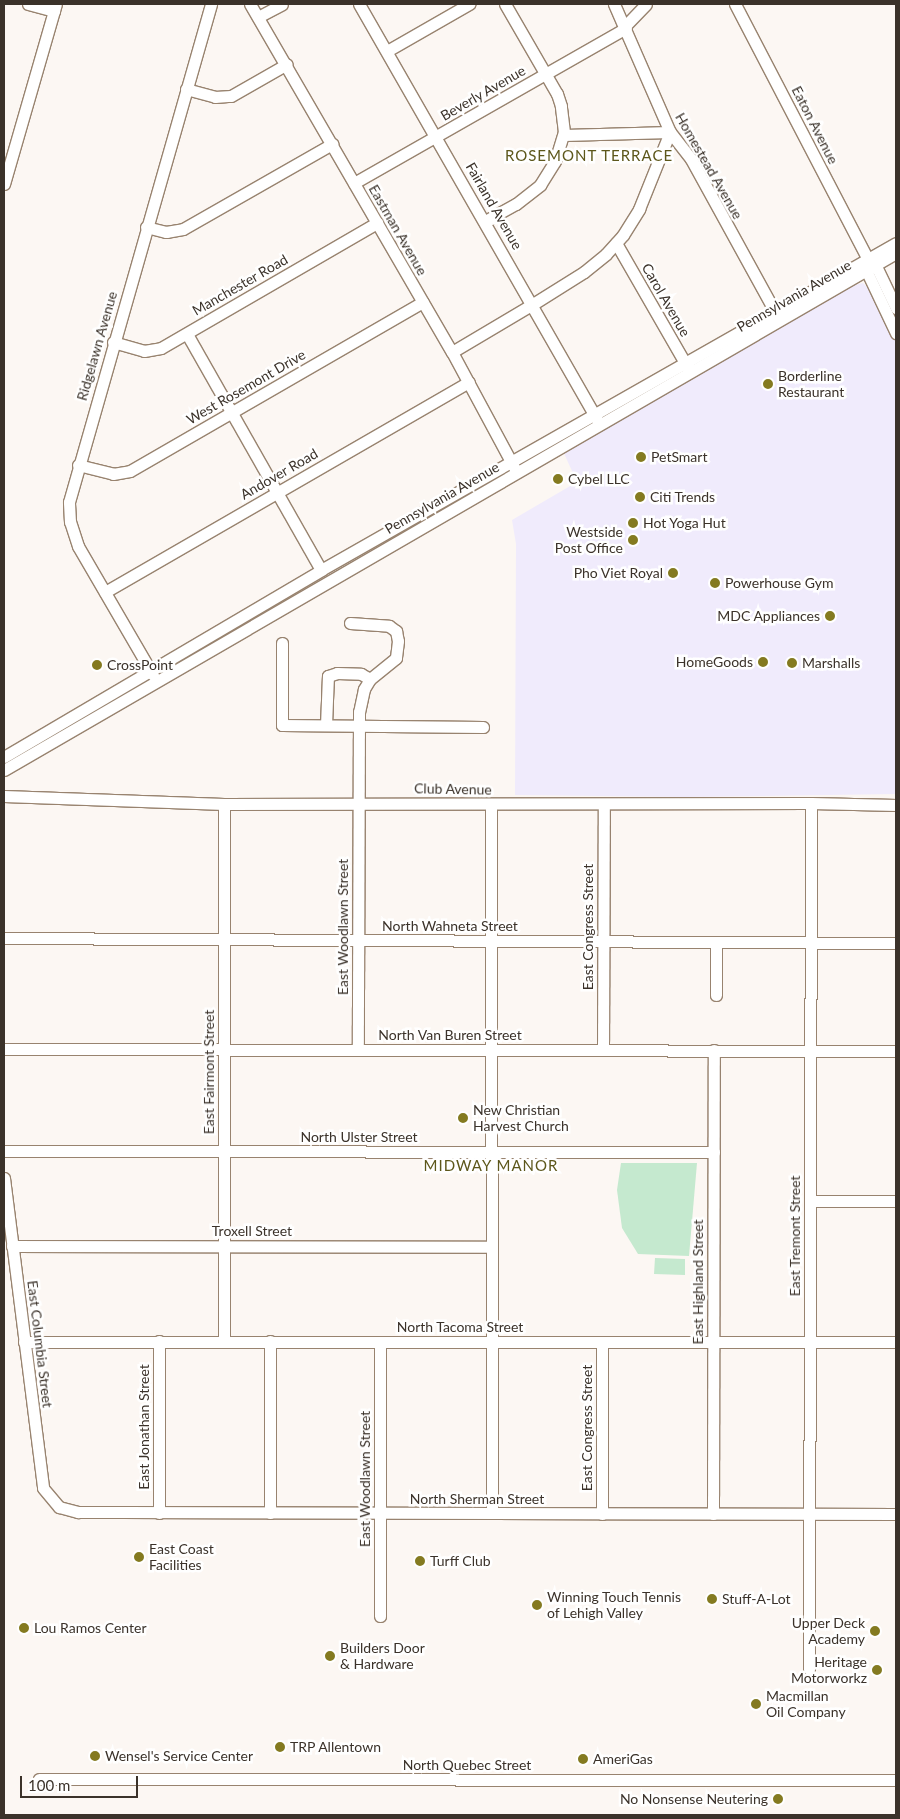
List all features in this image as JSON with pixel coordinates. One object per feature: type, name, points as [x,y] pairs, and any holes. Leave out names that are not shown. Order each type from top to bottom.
[{"type":"street","points":[[4,184],[55,7],[28,4]]},
{"type":"street","name":"Ridgelawn Avenue","points":[[157,681],[78,546],[70,522],[69,502],[113,342],[211,4]]},
{"type":"street","name":"Eastman Avenue","points":[[250,4],[287,64],[452,352],[516,472]]},
{"type":"street","points":[[258,17],[282,4]]},
{"type":"street","name":"Fairland Avenue","points":[[359,4],[533,304],[600,425]]},
{"type":"street","points":[[387,51],[468,4]]},
{"type":"street","points":[[485,221],[521,200],[540,185],[555,161],[564,135],[561,106],[546,74],[505,4]]},
{"type":"street","name":"Homestead Avenue","points":[[614,4],[626,27],[670,132],[691,159],[775,312]]},
{"type":"street","name":"Beverly Avenue","points":[[354,183],[626,27],[646,4]]},
{"type":"street","name":"Eaton Avenue","points":[[736,4],[870,266],[896,308]]},
{"type":"street","points":[[186,89],[215,97],[231,96],[287,64]]},
{"type":"street","points":[[452,352],[584,272],[616,243],[639,209],[670,132],[564,135]]},
{"type":"street","points":[[146,227],[166,232],[183,229],[332,144]]},
{"type":"street","name":"Manchester Road","points":[[113,342],[144,351],[153,351],[187,334],[377,223]]},
{"type":"street","name":"Carol Avenue","points":[[616,243],[688,368]]},
{"type":"street","name":"Pennsylvania Avenue","points":[[4,756],[321,570],[594,414],[688,368],[870,266],[896,243]]},
{"type":"street","name":"Pennsylvania Avenue","points":[[4,770],[600,425],[775,312],[896,253]]},
{"type":"street","name":"Eaton Avenue","points":[[870,266],[896,333]]},
{"type":"street","name":"West Rosemont Drive","points":[[78,465],[113,474],[130,471],[423,302]]},
{"type":"street","points":[[187,334],[321,570]]},
{"type":"street","name":"Andover Road","points":[[105,592],[468,382]]},
{"type":"street","points":[[326,725],[328,676],[330,674],[361,674],[370,679],[396,658],[398,641],[396,631],[389,626],[350,624]]},
{"type":"street","points":[[282,643],[282,725],[484,727]]},
{"type":"street","name":"East Woodlawn Street","points":[[358,1050],[359,726],[360,702],[370,679]]},
{"type":"street","name":"Club Avenue","points":[[6,794],[224,804],[811,803],[896,805]]},
{"type":"street","name":"East Tremont Street","points":[[809,1669],[811,803]]},
{"type":"street","name":"East Fairmont Street","points":[[224,804],[224,1341]]},
{"type":"street","points":[[491,804],[493,1050],[491,1247],[492,1513]]},
{"type":"street","name":"East Congress Street","points":[[603,1050],[604,804]]},
{"type":"street","name":"North Wahneta Street","points":[[4,938],[896,942]]},
{"type":"street","points":[[716,942],[716,995]]},
{"type":"street","name":"North Van Buren Street","points":[[4,1048],[896,1051]]},
{"type":"street","name":"East Highland Street","points":[[713,1514],[714,1050]]},
{"type":"street","name":"North Ulster Street","points":[[4,1151],[714,1152]]},
{"type":"street","name":"East Columbia Street","points":[[4,1178],[43,1488],[59,1507]]},
{"type":"street","points":[[810,1202],[896,1201]]},
{"type":"street","name":"Troxell Street","points":[[12,1246],[491,1247]]},
{"type":"street","name":"East Jonathan Street","points":[[158,1341],[159,1513]]},
{"type":"street","points":[[270,1341],[270,1513]]},
{"type":"street","name":"North Tacoma Street","points":[[24,1342],[896,1342]]},
{"type":"street","name":"East Woodlawn Street","points":[[380,1342],[380,1616]]},
{"type":"street","name":"East Congress Street","points":[[602,1342],[602,1514]]},
{"type":"street","name":"North Sherman Street","points":[[59,1507],[78,1512],[159,1513],[896,1514]]},
{"type":"street","name":"North Quebec Street","points":[[39,1779],[896,1780]]},
{"type":"shaded area","points":[[863,283],[873,293],[896,342],[896,794],[685,797],[515,795],[516,544],[512,520],[577,482],[562,449],[851,286]]},
{"type":"green space","points":[[621,1163],[697,1163],[689,1256],[638,1254],[622,1228],[617,1190]]},
{"type":"green space","points":[[655,1258],[685,1259],[685,1275],[654,1274]]},
{"type":"place","name":"Borderline Restaurant","points":[[768,384]]},
{"type":"place","name":"PetSmart","points":[[641,457]]},
{"type":"place","name":"Cybel LLC","points":[[558,479]]},
{"type":"place","name":"Citi Trends","points":[[640,497]]},
{"type":"place","name":"Hot Yoga Hut","points":[[633,523]]},
{"type":"place","name":"Westside Post Office","points":[[633,540]]},
{"type":"place","name":"Pho Viet Royal","points":[[673,573]]},
{"type":"place","name":"Powerhouse Gym","points":[[715,583]]},
{"type":"place","name":"MDC Appliances","points":[[830,616]]},
{"type":"place","name":"HomeGoods","points":[[763,662]]},
{"type":"place","name":"Marshalls","points":[[792,663]]},
{"type":"place","name":"CrossPoint","points":[[97,665]]},
{"type":"place","name":"New Christian Harvest Church","points":[[463,1118]]},
{"type":"place","name":"East Coast Facilities","points":[[139,1557]]},
{"type":"place","name":"Turff Club","points":[[420,1561]]},
{"type":"place","name":"Stuff-A-Lot","points":[[712,1599]]},
{"type":"place","name":"Winning Touch Tennis of Lehigh Valley","points":[[537,1605]]},
{"type":"place","name":"Lou Ramos Center","points":[[24,1628]]},
{"type":"place","name":"Upper Deck Academy","points":[[875,1631]]},
{"type":"place","name":"Builders Door & Hardware","points":[[330,1656]]},
{"type":"place","name":"Heritage Motorworkz","points":[[877,1670]]},
{"type":"place","name":"Macmillan Oil Company","points":[[756,1704]]},
{"type":"place","name":"TRP Allentown","points":[[280,1747]]},
{"type":"place","name":"Wensel's Service Center","points":[[95,1756]]},
{"type":"place","name":"AmeriGas","points":[[583,1759]]},
{"type":"place","name":"No Nonsense Neutering","points":[[778,1799]]},
{"type":"district","name":"ROSEMONT TERRACE","points":[[589,156]]},
{"type":"district","name":"MIDWAY MANOR","points":[[491,1166]]}]
